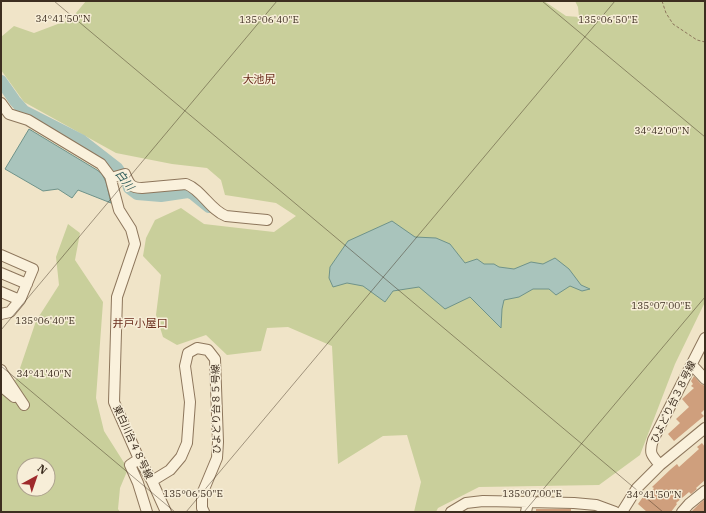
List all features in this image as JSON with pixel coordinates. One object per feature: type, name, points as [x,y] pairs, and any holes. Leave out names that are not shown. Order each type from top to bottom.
[{"type":"street","name":"東白川台４８号線","points":[[1,103],[9,114],[28,120],[101,164],[111,178],[119,210],[131,229],[135,244],[117,297],[114,402],[166,512]]},
{"type":"street","points":[[111,178],[125,174],[129,183],[136,188],[186,184],[192,186],[218,211],[226,216],[267,220]]},
{"type":"street","points":[[1,255],[33,269],[20,300],[10,312],[1,314]]},
{"type":"street","points":[[1,273],[26,284]]},
{"type":"street","points":[[1,292],[20,300]]},
{"type":"street","name":"ひよどり台３８号線","points":[[660,465],[653,457],[651,449],[653,440],[705,338]]},
{"type":"street","name":"ひよどり台８５号線","points":[[152,482],[170,470],[181,457],[187,443],[190,402],[185,366],[188,353],[197,348],[208,350],[215,359],[217,458],[202,494],[202,508],[204,512]]},
{"type":"street","points":[[692,365],[705,379]]},
{"type":"street","points":[[1,370],[24,404],[1,386]]},
{"type":"street","points":[[622,512],[637,488],[660,465],[703,434]]},
{"type":"street","points":[[140,459],[130,465],[138,483],[147,512]]},
{"type":"street","points":[[682,512],[705,491]]},
{"type":"street","points":[[451,512],[466,504],[484,501],[527,507],[573,508],[596,505],[616,512]]},
{"type":"path","points":[[662,1],[666,13],[673,24],[696,40],[705,42]]},
{"type":"green space","points":[[86,1],[544,1],[566,16],[579,17],[578,7],[575,1],[705,1],[705,302],[675,364],[640,455],[599,485],[479,487],[438,508],[436,512],[414,512],[421,482],[407,435],[383,436],[338,464],[332,346],[288,327],[267,328],[261,351],[227,355],[206,335],[177,345],[163,337],[156,315],[161,275],[143,256],[146,238],[155,220],[181,208],[204,224],[274,232],[296,216],[276,203],[225,195],[221,180],[207,168],[172,164],[116,153],[24,102],[1,70],[1,37],[14,26],[34,33],[71,19]]},
{"type":"green space","points":[[68,224],[80,233],[75,260],[103,302],[96,398],[104,431],[128,469],[120,488],[118,509],[120,512],[1,512],[1,378],[16,380],[36,321],[59,285],[56,257]]},
{"type":"water","points":[[29,129],[102,174],[106,182],[111,203],[78,190],[72,198],[58,189],[43,191],[5,169]]},
{"type":"water","points":[[392,221],[415,237],[436,238],[450,244],[465,263],[477,259],[484,264],[494,264],[499,267],[514,269],[531,262],[543,264],[555,258],[569,269],[581,285],[590,289],[582,291],[570,286],[556,295],[549,289],[533,289],[519,297],[504,300],[501,328],[470,297],[445,309],[419,287],[393,291],[385,302],[363,286],[347,283],[333,287],[329,278],[330,267],[348,241]]},
{"type":"building","points":[[694,376],[701,384],[705,386],[705,409],[701,413],[704,416],[674,441],[668,434],[680,423],[676,419],[689,407],[682,399],[694,388],[691,386],[693,384],[691,381]]},
{"type":"building","points":[[702,443],[705,447],[705,480],[696,488],[697,489],[691,494],[689,492],[676,503],[677,504],[671,512],[647,512],[638,504],[643,497],[645,498],[654,488],[652,487],[677,464],[679,467],[699,449],[697,447]]},
{"type":"building","points":[[705,499],[705,512],[691,512],[698,505]]},
{"type":"building","points":[[536,509],[571,509],[571,512],[536,512]]},
{"type":"waterway","name":"白川","points":[[1,81],[24,111],[81,140],[117,168],[128,184],[129,188],[137,194],[161,196],[188,192],[193,194],[209,207]]},
{"type":"district","name":"大池尻","points":[[259,79]]},
{"type":"district","name":"井戸小屋口","points":[[140,323]]}]
